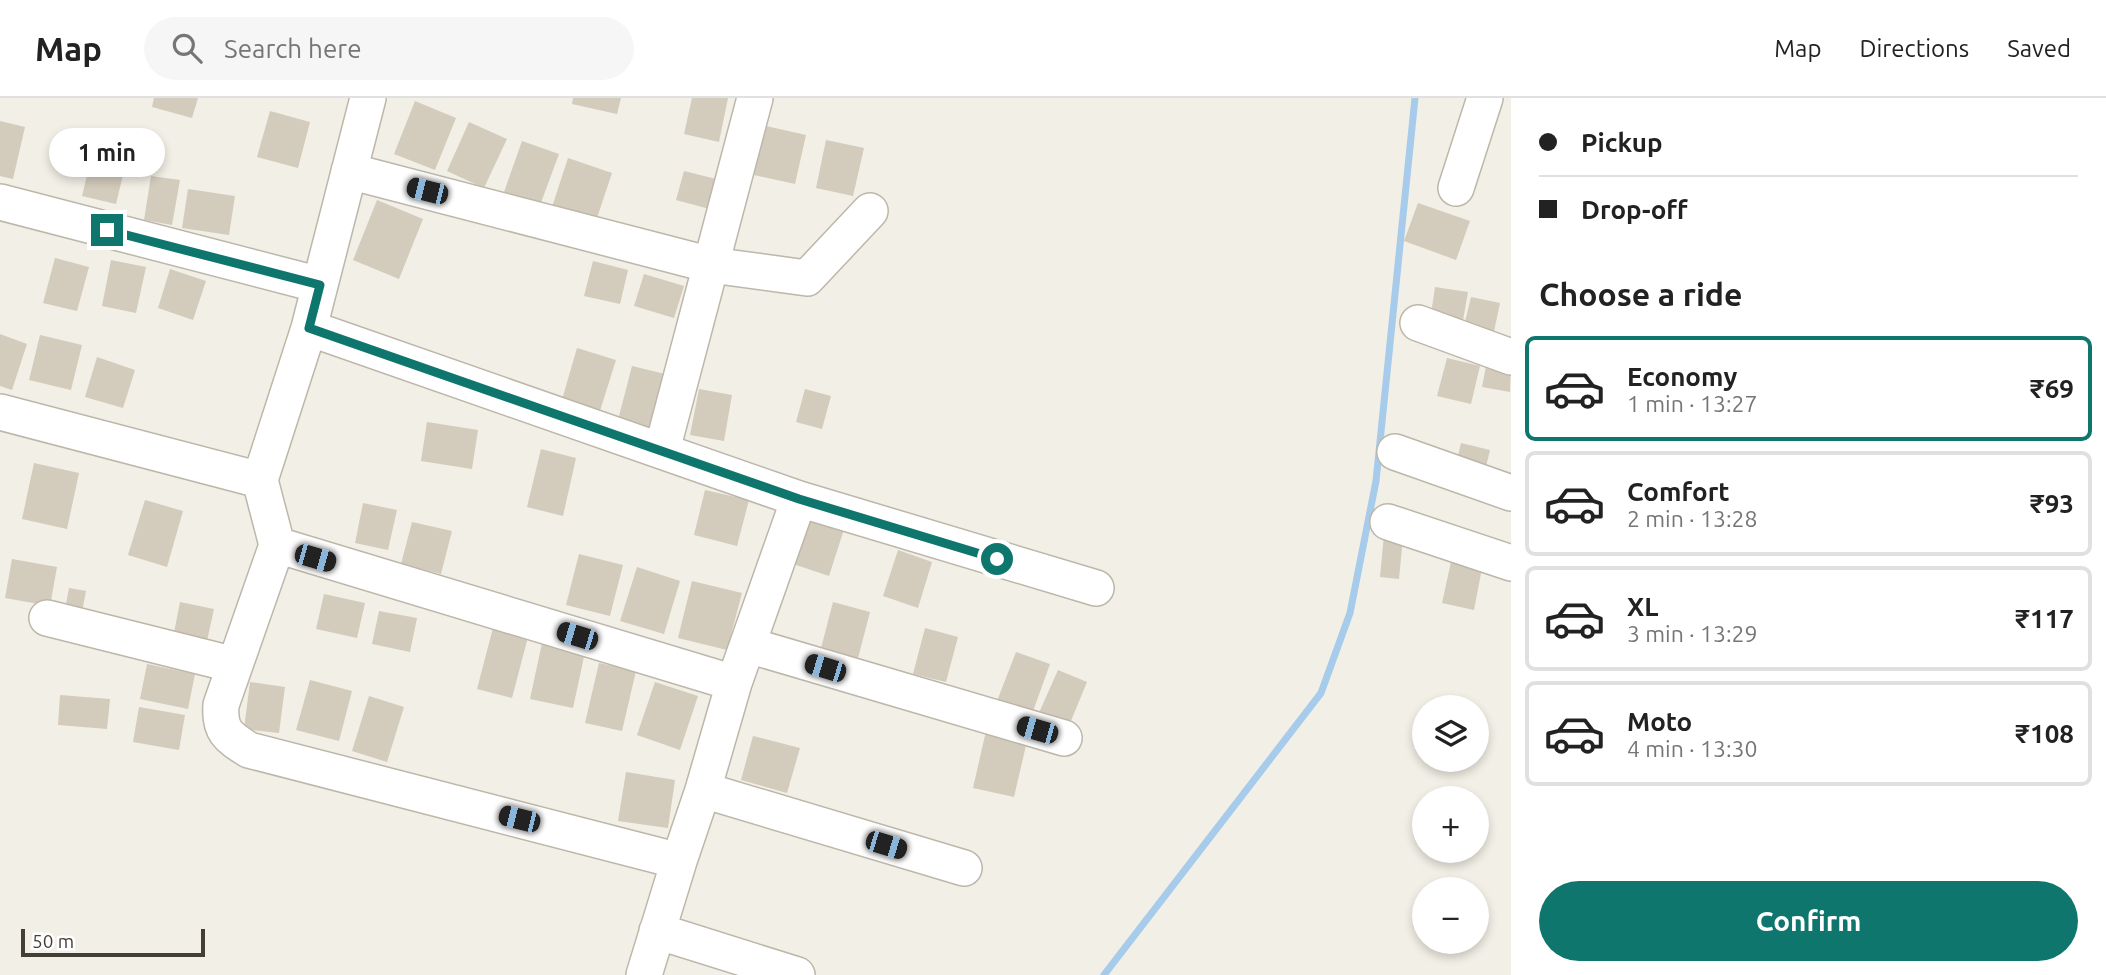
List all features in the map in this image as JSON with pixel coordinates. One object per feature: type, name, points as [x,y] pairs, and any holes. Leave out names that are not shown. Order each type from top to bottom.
[{"type":"street","points":[[368,98],[309,328],[260,480],[277,545],[221,705],[220,720],[229,737],[249,750],[679,861]]},
{"type":"street","points":[[662,450],[755,98]]},
{"type":"street","points":[[1456,188],[1485,98]]},
{"type":"street","points":[[349,171],[711,265],[807,278],[870,211]]},
{"type":"street","points":[[0,202],[320,285]]},
{"type":"street","points":[[1418,323],[1511,357]]},
{"type":"street","points":[[309,328],[799,499],[1096,588]]},
{"type":"street","points":[[0,411],[260,480]]},
{"type":"street","points":[[1395,452],[1511,493]]},
{"type":"street","points":[[644,975],[734,683],[799,499]]},
{"type":"street","points":[[1388,522],[1511,563]]},
{"type":"street","points":[[277,545],[734,683]]},
{"type":"street","points":[[47,618],[235,665]]},
{"type":"street","points":[[748,645],[1064,738]]},
{"type":"street","points":[[703,790],[964,868]]},
{"type":"street","points":[[657,931],[797,975]]},
{"type":"building","points":[[154,98],[198,98],[192,118],[152,107]]},
{"type":"building","points":[[573,98],[621,98],[617,114],[572,104]]},
{"type":"building","points":[[692,98],[728,98],[719,142],[684,134]]},
{"type":"building","points":[[415,101],[456,118],[435,170],[394,154]]},
{"type":"building","points":[[270,111],[310,122],[298,168],[257,157]]},
{"type":"building","points":[[0,121],[25,127],[13,179],[0,176]]},
{"type":"building","points":[[469,122],[507,139],[484,188],[447,171]]},
{"type":"building","points":[[766,126],[806,135],[795,184],[754,175]]},
{"type":"building","points":[[826,140],[864,148],[853,196],[816,188]]},
{"type":"building","points":[[522,141],[559,154],[539,208],[503,195]]},
{"type":"building","points":[[94,146],[128,154],[116,204],[82,196]]},
{"type":"building","points":[[568,158],[612,173],[596,221],[552,207]]},
{"type":"building","points":[[684,171],[720,180],[713,210],[676,200]]},
{"type":"building","points":[[151,176],[180,180],[172,225],[144,220]]},
{"type":"building","points":[[188,189],[235,196],[229,235],[182,228]]},
{"type":"building","points":[[377,200],[423,219],[399,279],[353,260]]},
{"type":"building","points":[[1418,203],[1470,221],[1456,260],[1404,241]]},
{"type":"building","points":[[55,258],[89,267],[77,311],[43,303]]},
{"type":"building","points":[[111,260],[146,267],[136,313],[102,306]]},
{"type":"building","points":[[593,261],[628,270],[620,304],[584,296]]},
{"type":"building","points":[[170,269],[206,281],[193,320],[158,308]]},
{"type":"building","points":[[644,274],[684,286],[674,318],[634,306]]},
{"type":"building","points":[[1435,287],[1468,292],[1462,326],[1430,321]]},
{"type":"building","points":[[1471,297],[1500,303],[1493,336],[1463,330]]},
{"type":"building","points":[[0,334],[27,344],[12,390],[0,386]]},
{"type":"building","points":[[40,335],[82,345],[71,390],[29,380]]},
{"type":"building","points":[[577,348],[616,360],[599,414],[561,403]]},
{"type":"building","points":[[1488,356],[1511,361],[1510,392],[1482,387]]},
{"type":"building","points":[[97,357],[135,370],[123,408],[85,397]]},
{"type":"building","points":[[1447,358],[1480,366],[1471,404],[1437,396]]},
{"type":"building","points":[[632,366],[665,374],[651,429],[618,420]]},
{"type":"building","points":[[699,389],[732,395],[724,441],[690,435]]},
{"type":"building","points":[[805,389],[831,396],[822,429],[796,422]]},
{"type":"building","points":[[427,422],[478,430],[472,469],[421,461]]},
{"type":"building","points":[[1461,443],[1490,450],[1484,475],[1455,468]]},
{"type":"building","points":[[541,449],[576,458],[563,516],[527,507]]},
{"type":"building","points":[[34,463],[79,473],[67,529],[22,519]]},
{"type":"building","points":[[705,490],[749,500],[737,546],[694,535]]},
{"type":"building","points":[[145,500],[183,511],[167,567],[128,555]]},
{"type":"building","points":[[363,503],[397,510],[388,550],[355,543]]},
{"type":"building","points":[[807,511],[846,523],[829,576],[790,563]]},
{"type":"building","points":[[412,522],[452,531],[441,574],[401,564]]},
{"type":"building","points":[[1384,535],[1403,537],[1399,579],[1380,577]]},
{"type":"building","points":[[898,550],[932,562],[918,608],[883,596]]},
{"type":"building","points":[[579,554],[623,565],[610,616],[566,605]]},
{"type":"building","points":[[12,559],[57,567],[50,606],[5,598]]},
{"type":"building","points":[[1451,562],[1482,568],[1474,610],[1442,603]]},
{"type":"building","points":[[637,567],[680,581],[664,634],[620,621]]},
{"type":"building","points":[[692,581],[742,593],[727,650],[678,638]]},
{"type":"building","points":[[69,588],[86,591],[81,617],[64,614]]},
{"type":"building","points":[[324,594],[365,603],[357,638],[316,629]]},
{"type":"building","points":[[180,602],[214,609],[205,650],[172,643]]},
{"type":"building","points":[[833,602],[870,612],[857,662],[820,652]]},
{"type":"building","points":[[379,611],[417,618],[410,652],[372,644]]},
{"type":"building","points":[[493,628],[528,637],[512,698],[477,689]]},
{"type":"building","points":[[925,628],[958,637],[946,682],[913,674]]},
{"type":"building","points":[[542,643],[585,652],[573,708],[530,699]]},
{"type":"building","points":[[1016,652],[1050,664],[1032,714],[997,701]]},
{"type":"building","points":[[599,663],[636,671],[622,731],[585,723]]},
{"type":"building","points":[[147,664],[195,674],[188,709],[140,699]]},
{"type":"building","points":[[1058,670],[1087,682],[1068,728],[1038,715]]},
{"type":"building","points":[[310,680],[352,691],[339,741],[296,730]]},
{"type":"building","points":[[250,682],[285,687],[279,733],[244,729]]},
{"type":"building","points":[[655,682],[698,696],[680,750],[637,735]]},
{"type":"building","points":[[60,695],[110,699],[107,729],[58,725]]},
{"type":"building","points":[[369,696],[404,707],[387,762],[352,751]]},
{"type":"building","points":[[139,707],[185,715],[179,750],[133,742]]},
{"type":"building","points":[[986,731],[1027,741],[1014,797],[973,788]]},
{"type":"building","points":[[753,736],[800,748],[787,793],[741,780]]},
{"type":"building","points":[[626,772],[675,780],[668,828],[618,821]]},
{"type":"waterway","points":[[1104,975],[1321,693],[1350,613],[1376,481],[1415,98]]},
{"type":"route","points":[[107,230],[320,285],[309,328],[799,499],[997,559]]}]
